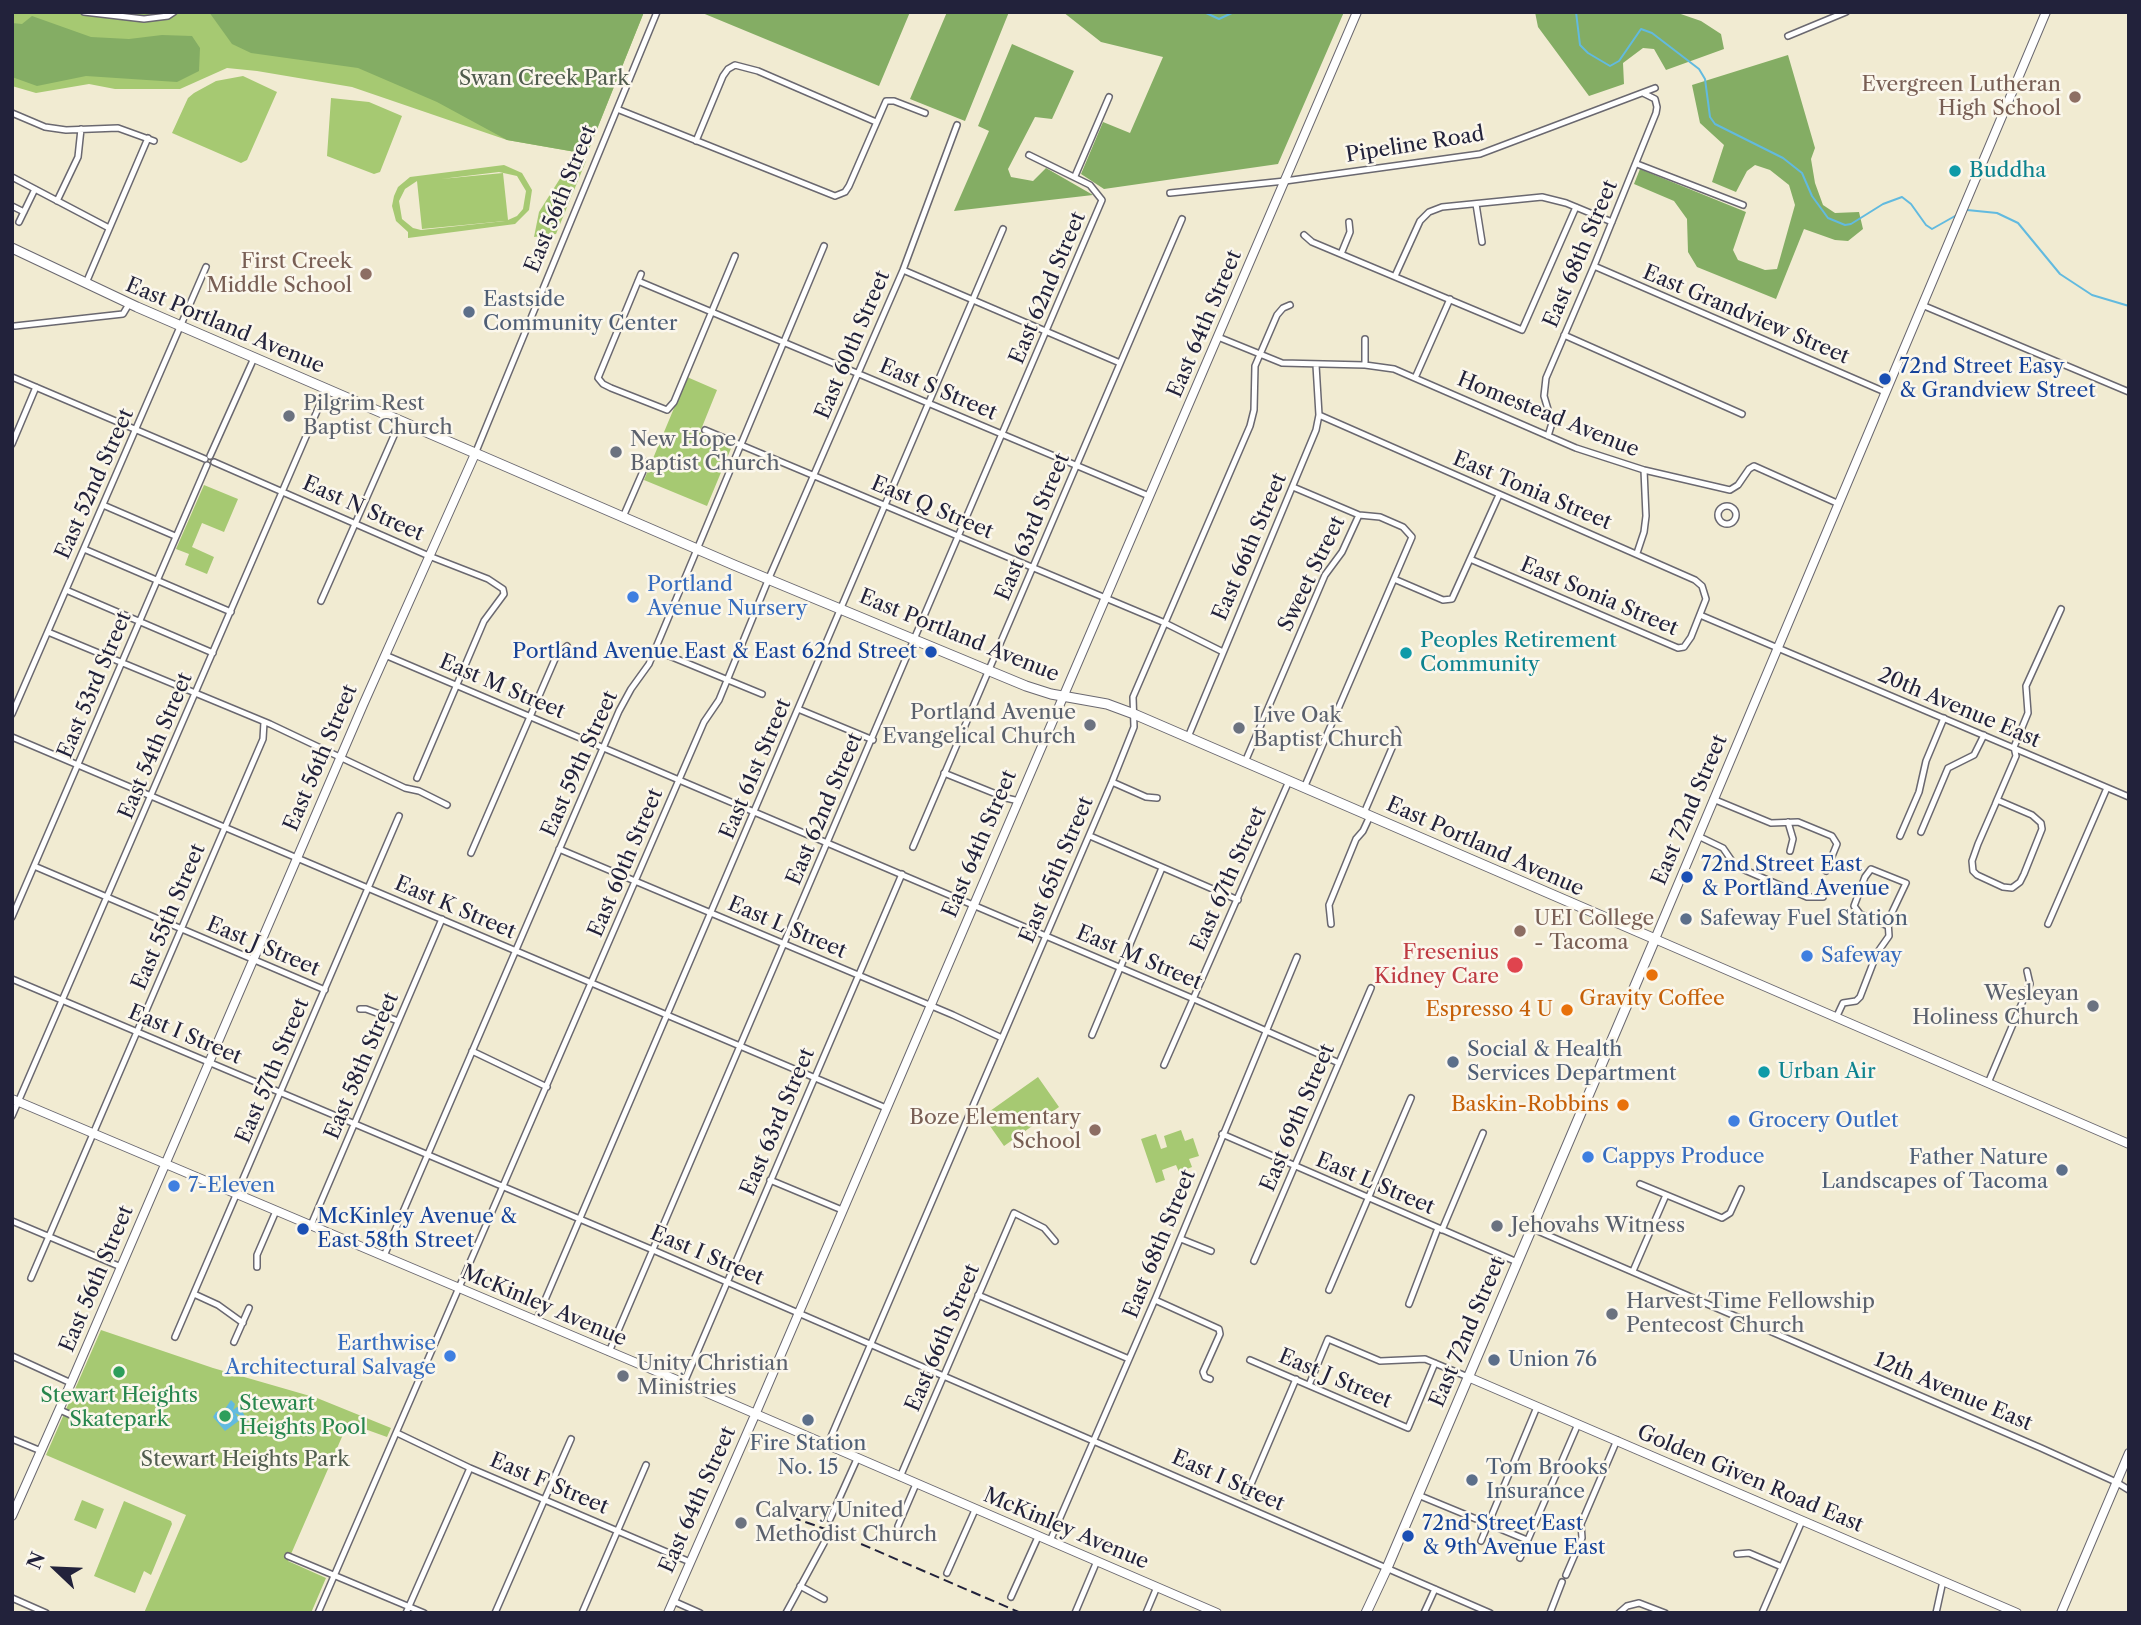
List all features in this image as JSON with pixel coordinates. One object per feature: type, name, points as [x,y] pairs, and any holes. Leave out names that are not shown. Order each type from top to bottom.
[{"type":"main road","name":"East Portland Avenue","points":[[12,248],[129,304],[623,517],[1026,686],[1107,704],[1134,714],[1655,939]]},
{"type":"main road","name":"East 72nd Street","points":[[1366,1613],[1655,939]]},
{"type":"street","points":[[83,12],[156,18],[169,16],[174,12]]},
{"type":"street","name":"East 56th Street","points":[[12,1516],[385,655],[475,454],[657,12]]},
{"type":"street","name":"East 64th Street","points":[[668,1613],[1357,12]]},
{"type":"street","points":[[1788,36],[1846,12]]},
{"type":"street","name":"East 72nd Street","points":[[1655,939],[2046,12]]},
{"type":"street","points":[[696,141],[723,76],[735,65],[758,71],[876,122]]},
{"type":"street","name":"Pipeline Road","points":[[1170,193],[1285,181],[1480,154],[1655,88]]},
{"type":"street","name":"East 68th Street","points":[[1548,436],[1552,423],[1543,386],[1637,164],[1657,107],[1653,97],[1643,93]]},
{"type":"street","points":[[1029,155],[1075,176],[1109,97]]},
{"type":"street","points":[[617,108],[828,195],[840,195],[849,186],[884,103],[890,100],[925,113]]},
{"type":"street","points":[[12,113],[45,127],[118,128],[151,139],[108,228],[85,284]]},
{"type":"street","name":"East 60th Street","points":[[318,1613],[704,722],[719,700],[903,270],[957,125]]},
{"type":"street","points":[[57,201],[78,158],[81,129]]},
{"type":"street","points":[[1637,164],[1743,205]]},
{"type":"street","name":"East 62nd Street","points":[[609,1352],[1102,200],[1090,185],[1075,176]]},
{"type":"street","points":[[12,177],[108,228]]},
{"type":"street","points":[[19,222],[35,190]]},
{"type":"street","points":[[1395,276],[1416,229],[1429,212],[1442,207],[1542,197],[1612,222]]},
{"type":"street","points":[[1476,204],[1482,242]]},
{"type":"street","points":[[12,205],[24,212]]},
{"type":"street","points":[[1304,235],[1312,242],[1522,330],[1576,207]]},
{"type":"street","name":"East 63rd Street","points":[[913,847],[1181,219]]},
{"type":"street","points":[[1341,254],[1350,232],[1349,222]]},
{"type":"street","name":"East 61st Street","points":[[536,1321],[1003,229]]},
{"type":"street","name":"East 59th Street","points":[[384,1257],[626,696],[647,669],[824,246]]},
{"type":"street","points":[[641,274],[599,372],[599,381],[621,393],[667,410],[674,402],[735,256]]},
{"type":"street","name":"East Grandview Street","points":[[1594,266],[1885,392]]},
{"type":"street","name":"East 52nd Street","points":[[12,714],[206,267]]},
{"type":"street","points":[[903,270],[1120,363]]},
{"type":"street","name":"East S Street","points":[[638,281],[1149,496]]},
{"type":"street","points":[[1415,378],[1450,299]]},
{"type":"street","points":[[15,326],[123,314],[129,304]]},
{"type":"street","name":"East 65th Street","points":[[827,1446],[1112,782],[1134,727],[1133,697],[1250,426],[1255,403],[1254,374],[1260,355],[1277,315],[1290,305]]},
{"type":"street","points":[[1922,305],[2129,392]]},
{"type":"street","points":[[1564,335],[1742,414]]},
{"type":"street","name":"Homestead Avenue","points":[[1218,337],[1282,363],[1366,365],[1394,369],[1593,454],[1644,470],[1726,490]]},
{"type":"street","points":[[1365,339],[1366,365]]},
{"type":"street","name":"East 53rd Street","points":[[12,917],[254,358]]},
{"type":"street","name":"East 66th Street","points":[[1188,737],[1316,430],[1319,415],[1316,365]]},
{"type":"street","name":"East N Street","points":[[12,377],[500,585],[504,594],[489,613],[457,685]]},
{"type":"street","points":[[12,444],[14,433],[36,387]]},
{"type":"street","name":"East 54th Street","points":[[12,1115],[15,1100],[107,898],[327,388]]},
{"type":"street","name":"East Tonia Street","points":[[1319,415],[1700,583],[1706,600],[1700,615]]},
{"type":"street","points":[[321,601],[400,422]]},
{"type":"street","name":"East Q Street","points":[[705,429],[1165,623],[1223,652]]},
{"type":"street","points":[[623,517],[647,462]]},
{"type":"street","points":[[1726,506],[1726,490],[1738,485],[1751,467],[1839,504]]},
{"type":"street","points":[[1637,553],[1646,516],[1644,470]]},
{"type":"street","points":[[1293,486],[1359,515],[1380,517],[1407,530],[1412,537],[1304,788]]},
{"type":"street","points":[[1394,579],[1443,600],[1454,596],[1499,495]]},
{"type":"street","points":[[103,505],[175,536]]},
{"type":"street","name":"Sweet Street","points":[[1245,762],[1325,575],[1342,552],[1359,515]]},
{"type":"street","points":[[84,549],[231,612]]},
{"type":"street","name":"East Sonia Street","points":[[1470,559],[1678,648],[1687,644],[1700,615]]},
{"type":"street","points":[[66,590],[213,653]]},
{"type":"street","points":[[1997,800],[2032,815],[2041,823],[2042,830],[2024,874],[2012,888],[2003,887],[1977,875],[1972,868],[1972,861],[1997,800],[2016,756],[2014,747],[2028,713],[2026,687],[2061,609]]},
{"type":"street","name":"20th Avenue East","points":[[1700,615],[2129,797]]},
{"type":"street","points":[[48,632],[264,722],[447,805]]},
{"type":"street","points":[[471,853],[555,659],[568,646]]},
{"type":"street","points":[[655,650],[762,694]]},
{"type":"street","name":"East M Street","points":[[385,655],[1120,967],[1339,1063]]},
{"type":"street","points":[[417,778],[457,685]]},
{"type":"street","points":[[798,709],[873,740]]},
{"type":"street","points":[[1900,836],[1919,792],[1926,761],[1944,718]]},
{"type":"street","name":"East 55th Street","points":[[31,1278],[263,739],[264,722]]},
{"type":"street","points":[[1331,924],[1329,905],[1356,839],[1363,831],[1398,734],[1396,730]]},
{"type":"street","points":[[1921,832],[1948,768],[1974,755],[1984,735]]},
{"type":"street","name":"East K Street","points":[[12,737],[886,1108]]},
{"type":"street","points":[[944,773],[1019,801]]},
{"type":"street","name":"East 67th Street","points":[[1164,1065],[1289,781]]},
{"type":"street","points":[[1112,782],[1146,797],[1157,798]]},
{"type":"street","points":[[2048,924],[2108,788]]},
{"type":"street","points":[[1713,799],[1771,823],[1801,822],[1828,834],[1837,844],[1826,871]]},
{"type":"street","name":"East 57th Street","points":[[175,1337],[399,816]]},
{"type":"street","points":[[1788,822],[1793,839],[1790,851]]},
{"type":"street","points":[[1090,836],[1238,900]]},
{"type":"street","points":[[1698,836],[1723,848],[1740,868],[1803,895],[1823,897]]},
{"type":"street","name":"East L Street","points":[[559,849],[1002,1038]]},
{"type":"street","name":"East J Street","points":[[34,866],[325,990]]},
{"type":"street","points":[[1092,1035],[1162,868]]},
{"type":"street","points":[[1836,1018],[1843,1003],[1856,1001],[1860,997],[1877,953],[1889,936],[1888,926],[1906,883],[1871,869],[1855,901],[1855,909],[1862,915],[1888,926]]},
{"type":"street","name":"East 63rd Street","points":[[684,1383],[902,874]]},
{"type":"street","name":"East 58th Street","points":[[311,1225],[442,919]]},
{"type":"street","name":"East Portland Avenue","points":[[1655,939],[2129,1144]]},
{"type":"street","name":"East 68th Street","points":[[1050,1541],[1181,1239],[1297,957]]},
{"type":"street","points":[[1988,1083],[2030,984],[2028,971]]},
{"type":"street","name":"East I Street","points":[[12,978],[653,1250],[1490,1613]]},
{"type":"street","name":"East 69th Street","points":[[1254,1261],[1371,988]]},
{"type":"street","points":[[360,1009],[398,1021]]},
{"type":"street","points":[[472,1051],[547,1087]]},
{"type":"street","points":[[1329,1290],[1411,1098]]},
{"type":"street","name":"McKinley Avenue","points":[[15,1100],[684,1383],[1217,1613]]},
{"type":"street","points":[[1409,1304],[1483,1133]]},
{"type":"street","name":"East L Street","points":[[1222,1134],[1517,1262]]},
{"type":"street","points":[[770,1180],[842,1210]]},
{"type":"street","points":[[1640,1184],[1722,1218],[1730,1213],[1741,1189]]},
{"type":"street","points":[[1633,1271],[1666,1195]]},
{"type":"street","points":[[257,1266],[257,1255],[276,1211]]},
{"type":"street","name":"East 66th Street","points":[[900,1477],[1014,1213],[1044,1228],[1055,1241]]},
{"type":"street","points":[[12,1221],[121,1267]]},
{"type":"street","name":"12th Avenue East","points":[[1531,1228],[2116,1482],[2129,1490]]},
{"type":"street","points":[[1181,1239],[1210,1251]]},
{"type":"street","points":[[194,1294],[218,1305],[243,1323]]},
{"type":"street","points":[[978,1295],[1129,1359]]},
{"type":"street","points":[[1154,1300],[1219,1329],[1220,1335],[1203,1372],[1210,1380]]},
{"type":"street","points":[[234,1342],[249,1308]]},
{"type":"street","points":[[1309,1385],[1328,1339],[1380,1361],[1419,1359],[1468,1377]]},
{"type":"street","points":[[12,1356],[71,1383]]},
{"type":"street","name":"East J Street","points":[[1250,1360],[1408,1428],[1435,1363]]},
{"type":"street","name":"Golden Given Road East","points":[[1468,1377],[2017,1613]]},
{"type":"street","points":[[1246,1496],[1296,1380]]},
{"type":"street","points":[[1481,1541],[1537,1407]]},
{"type":"street","points":[[60,1410],[91,1423]]},
{"type":"street","points":[[1520,1558],[1578,1424]]},
{"type":"street","name":"East F Street","points":[[397,1433],[470,1468],[690,1562]]},
{"type":"street","points":[[495,1613],[572,1439]]},
{"type":"street","points":[[12,1440],[41,1451]]},
{"type":"street","points":[[1566,1575],[1582,1538],[1581,1524],[1617,1440]]},
{"type":"street","points":[[2061,1613],[2129,1453]]},
{"type":"street","points":[[830,1519],[857,1459]]},
{"type":"street","points":[[582,1613],[646,1465]]},
{"type":"street","points":[[408,1609],[470,1468]]},
{"type":"street","points":[[898,1526],[916,1484]]},
{"type":"street","points":[[1418,1495],[1527,1540]]},
{"type":"street","points":[[947,1573],[975,1510]]},
{"type":"street","points":[[1762,1613],[1802,1521]]},
{"type":"street","points":[[1011,1597],[1038,1537]]},
{"type":"street","points":[[786,1613],[824,1542]]},
{"type":"street","points":[[1737,1554],[1749,1553],[1782,1567]]},
{"type":"street","points":[[288,1556],[335,1574],[408,1609],[424,1613]]},
{"type":"street","points":[[1075,1613],[1097,1562]]},
{"type":"street","points":[[1936,1613],[1943,1581]]},
{"type":"street","points":[[1550,1613],[1562,1582]]},
{"type":"street","points":[[800,1586],[824,1599]]},
{"type":"street","points":[[1146,1613],[1157,1587]]},
{"type":"street","points":[[1424,1613],[1434,1589]]},
{"type":"street","points":[[12,1598],[47,1613]]},
{"type":"street","points":[[673,1601],[700,1613]]},
{"type":"street","points":[[1619,1613],[1630,1604],[1639,1603],[1665,1613]]},
{"type":"green space","name":"Swan Creek Park","points":[[12,12],[644,12],[587,154],[507,140],[352,87],[257,71],[227,68],[180,89],[115,89],[89,84],[36,93],[12,86]]},
{"type":"green space","name":"Swan Creek Park","points":[[209,12],[644,12],[587,154],[507,140],[437,102],[358,68],[251,53],[232,44]]},
{"type":"green space","points":[[700,12],[910,12],[879,86]]},
{"type":"green space","points":[[947,12],[1009,12],[965,121],[910,99]]},
{"type":"green space","points":[[1063,12],[1344,12],[1278,164],[1104,189],[1081,174],[1103,122],[1130,133],[1163,57],[1101,42]]},
{"type":"green space","points":[[1535,12],[1675,12],[1701,21],[1721,34],[1724,49],[1666,70],[1654,49],[1643,48],[1623,63],[1624,84],[1589,96],[1538,27]]},
{"type":"green space","points":[[32,16],[91,37],[129,39],[162,35],[192,36],[200,48],[199,71],[177,82],[86,76],[37,86],[12,77],[12,23],[22,24]]},
{"type":"green space","points":[[1012,44],[1074,71],[1052,119],[1035,117],[1008,169],[1011,177],[1033,181],[1046,168],[1093,195],[954,211],[989,131],[978,126]]},
{"type":"green space","points":[[1788,55],[1815,148],[1811,159],[1815,183],[1823,205],[1835,213],[1859,212],[1863,229],[1848,241],[1835,240],[1804,229],[1776,299],[1697,267],[1688,252],[1687,219],[1674,201],[1634,184],[1640,169],[1746,212],[1733,250],[1738,260],[1765,270],[1777,269],[1795,205],[1789,185],[1770,170],[1755,165],[1747,171],[1736,192],[1712,182],[1724,145],[1700,123],[1692,85]]},
{"type":"green space","points":[[243,76],[277,92],[247,160],[241,163],[172,133],[188,98],[194,93],[216,81]]},
{"type":"green space","points":[[331,98],[369,102],[402,116],[380,172],[374,174],[327,156]]},
{"type":"green space","points":[[571,161],[586,161],[556,234],[534,237],[539,212]]},
{"type":"green space","points":[[504,165],[522,173],[532,190],[529,210],[515,224],[408,238],[408,232],[396,221],[392,206],[398,187],[410,177]],"holes":[[[499,172],[517,176],[526,191],[523,209],[508,220],[503,173],[441,179]],[[417,181],[422,229],[505,221],[421,230],[413,228],[402,219],[399,201],[405,189]]]},
{"type":"green space","points":[[687,377],[717,390],[700,432],[732,446],[707,506],[644,480]]},
{"type":"green space","points":[[204,485],[238,499],[224,532],[202,523],[192,547],[214,557],[207,574],[185,565],[189,554],[176,549]]},
{"type":"green space","points":[[1038,1077],[1059,1107],[1004,1146],[983,1116]]},
{"type":"green space","points":[[1181,1130],[1185,1141],[1193,1138],[1199,1156],[1189,1159],[1192,1167],[1179,1172],[1176,1165],[1162,1170],[1165,1180],[1156,1183],[1141,1139],[1156,1134],[1161,1149],[1167,1147],[1164,1136]]},
{"type":"green space","name":"Stewart Heights Park","points":[[101,1330],[213,1368],[317,1398],[391,1428],[387,1437],[348,1423],[288,1561],[326,1578],[311,1613],[144,1613],[186,1515],[46,1455]]},
{"type":"green space","points":[[82,1500],[104,1509],[96,1529],[74,1520]]},
{"type":"green space","points":[[124,1501],[171,1521],[172,1524],[151,1575],[144,1571],[135,1593],[94,1576]]},
{"type":"water","name":"Stewart Heights Pool","points":[[231,1400],[235,1404],[233,1410],[240,1408],[248,1421],[243,1423],[241,1416],[235,1413],[240,1420],[225,1431],[213,1417],[216,1412],[225,1409]]},
{"type":"waterway","points":[[1204,12],[1219,19],[1234,12]]},
{"type":"waterway","points":[[1576,12],[1580,45],[1610,66],[1619,61],[1641,29],[1652,33],[1699,69],[1705,79],[1710,117],[1715,124],[1783,158],[1802,173],[1812,196],[1828,218],[1845,225],[1851,224],[1883,204],[1902,197],[1932,229],[1955,216]]},
{"type":"waterway","points":[[1967,210],[1997,213],[2018,223],[2060,274],[2092,295],[2129,306]]},
{"type":"railway","points":[[777,1512],[831,1531],[1021,1613]]},
{"type":"place","name":"Evergreen Lutheran High School","points":[[2075,97]]},
{"type":"place","name":"Buddha","points":[[1955,171]]},
{"type":"place","name":"First Creek Middle School","points":[[366,274]]},
{"type":"place","name":"Eastside Community Center","points":[[469,312]]},
{"type":"place","name":"72nd Street Easy & Grandview Street","points":[[1885,379]]},
{"type":"place","name":"Pilgrim Rest Baptist Church","points":[[289,416]]},
{"type":"place","name":"New Hope Baptist Church","points":[[616,452]]},
{"type":"place","name":"Portland Avenue Nursery","points":[[633,597]]},
{"type":"place","name":"Portland Avenue East & East 62nd Street","points":[[931,652]]},
{"type":"place","name":"Peoples Retirement Community","points":[[1406,653]]},
{"type":"place","name":"Portland Avenue Evangelical Church","points":[[1090,725]]},
{"type":"place","name":"Live Oak Baptist Church","points":[[1239,728]]},
{"type":"place","name":"72nd Street East & Portland Avenue","points":[[1687,877]]},
{"type":"place","name":"Safeway Fuel Station","points":[[1686,919]]},
{"type":"place","name":"UEI College - Tacoma","points":[[1520,931]]},
{"type":"place","name":"Safeway","points":[[1807,956]]},
{"type":"place","name":"Fresenius Kidney Care","points":[[1515,965]]},
{"type":"place","name":"Gravity Coffee","points":[[1652,975]]},
{"type":"place","name":"Wesleyan Holiness Church","points":[[2093,1006]]},
{"type":"place","name":"Espresso 4 U","points":[[1567,1010]]},
{"type":"place","name":"Social & Health Services Department","points":[[1453,1062]]},
{"type":"place","name":"Urban Air","points":[[1764,1072]]},
{"type":"place","name":"Baskin-Robbins","points":[[1623,1105]]},
{"type":"place","name":"Grocery Outlet","points":[[1734,1121]]},
{"type":"place","name":"Boze Elementary School","points":[[1095,1130]]},
{"type":"place","name":"Cappys Produce","points":[[1588,1157]]},
{"type":"place","name":"Father Nature Landscapes of Tacoma","points":[[2062,1170]]},
{"type":"place","name":"7-Eleven","points":[[174,1186]]},
{"type":"place","name":"Jehovahs Witness","points":[[1497,1226]]},
{"type":"place","name":"McKinley Avenue & East 58th Street","points":[[303,1229]]},
{"type":"place","name":"Harvest Time Fellowship Pentecost Church","points":[[1612,1314]]},
{"type":"place","name":"Earthwise Architectural Salvage","points":[[450,1356]]},
{"type":"place","name":"Union 76","points":[[1494,1360]]},
{"type":"place","name":"Stewart Heights Skatepark","points":[[119,1372]]},
{"type":"place","name":"Unity Christian Ministries","points":[[623,1376]]},
{"type":"place","name":"Stewart Heights Pool","points":[[225,1416]]},
{"type":"place","name":"Fire Station No. 15","points":[[808,1420]]},
{"type":"place","name":"Tom Brooks Insurance","points":[[1472,1480]]},
{"type":"place","name":"Calvary United Methodist Church","points":[[741,1523]]},
{"type":"place","name":"72nd Street East & 9th Avenue East","points":[[1408,1536]]}]
